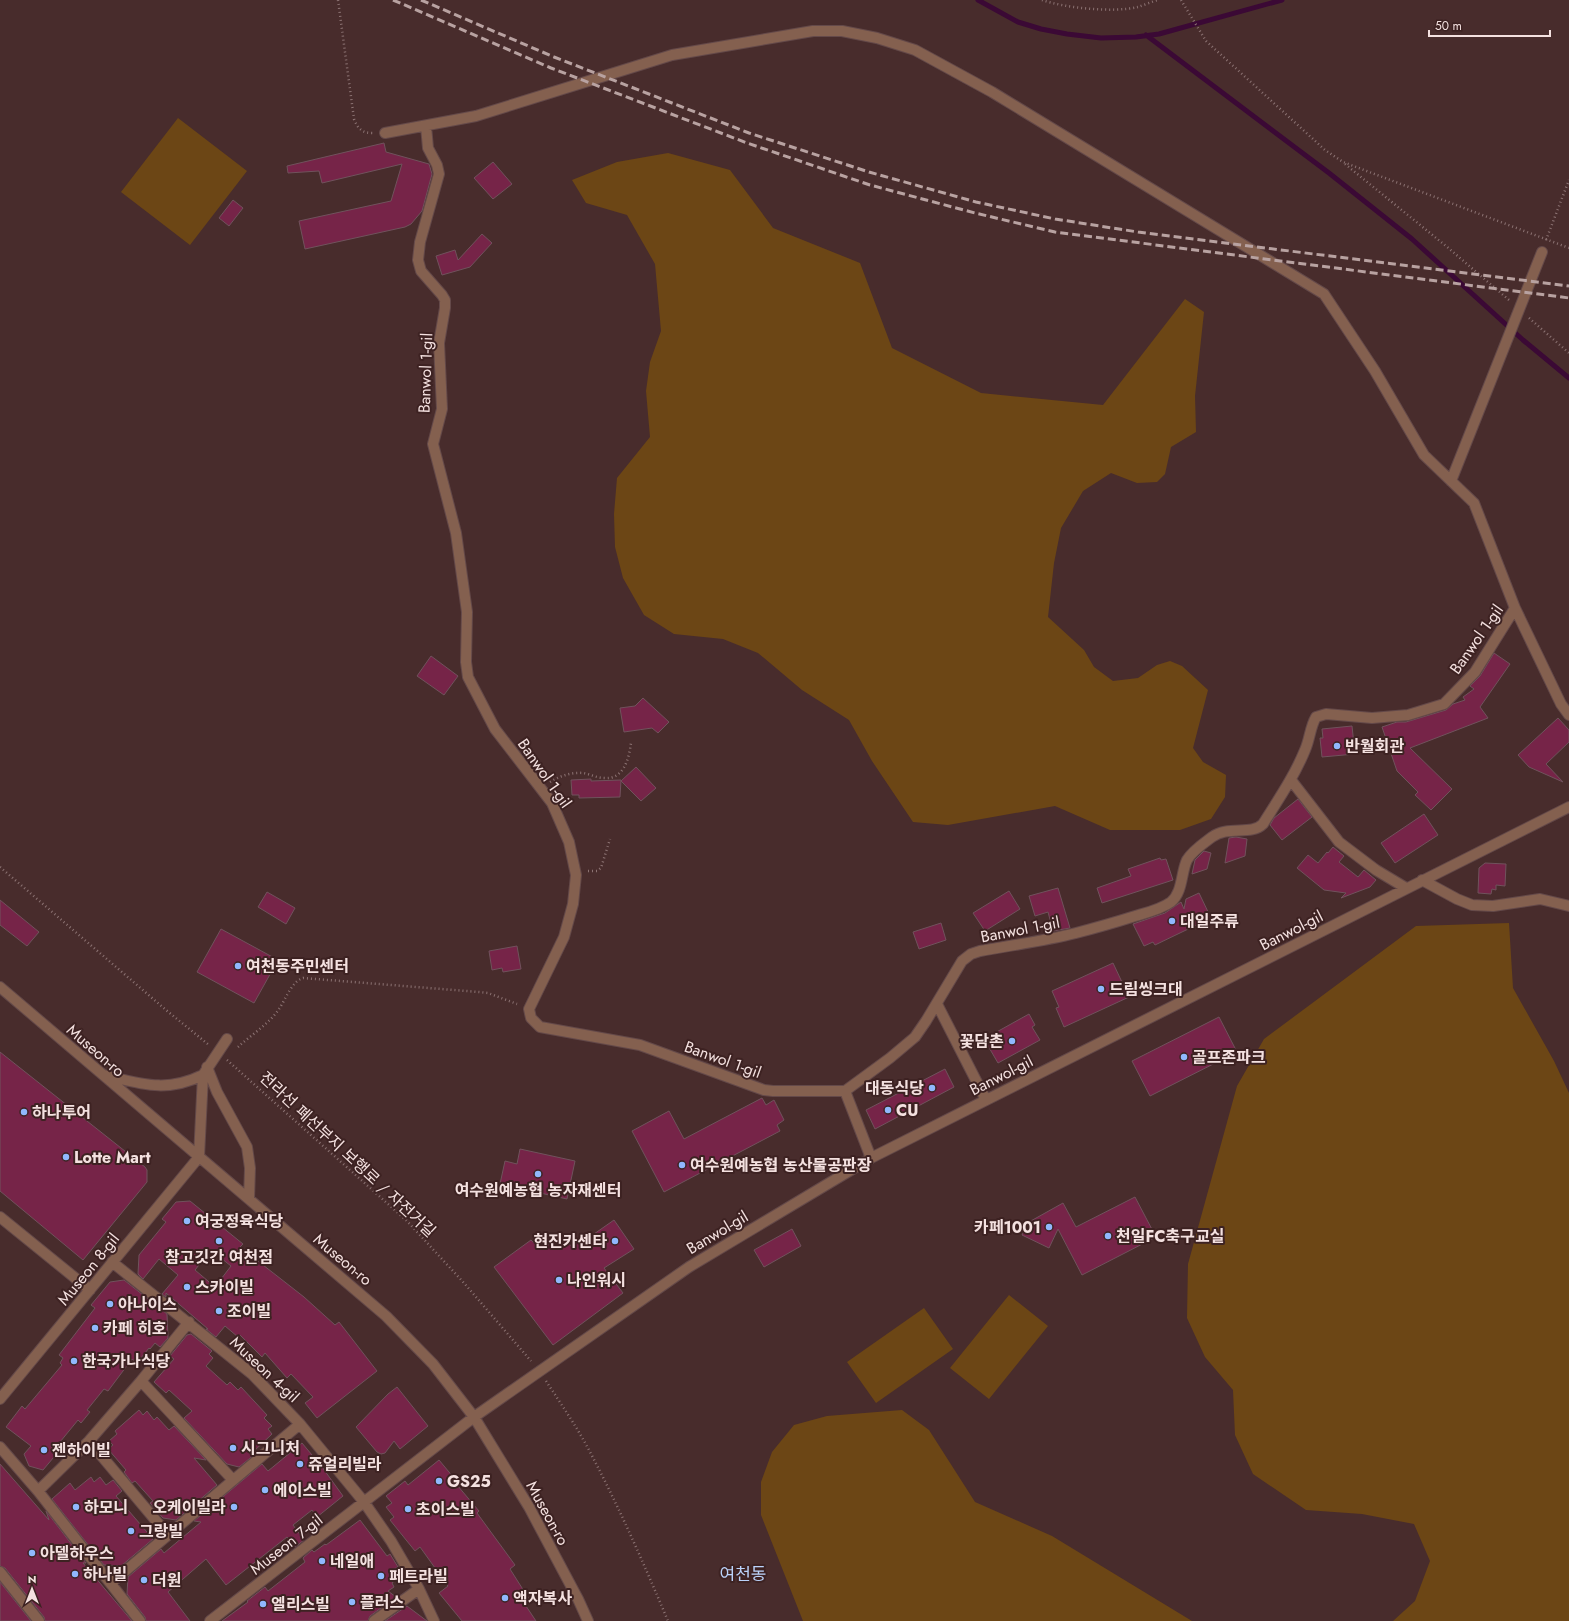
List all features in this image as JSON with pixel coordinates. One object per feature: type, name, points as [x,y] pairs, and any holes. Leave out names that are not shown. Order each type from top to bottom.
[{"type":"street","points":[[385,133],[476,116],[672,55],[813,31],[842,31],[877,38],[915,50],[992,92],[1324,294],[1375,371],[1424,455],[1474,503],[1515,608]]},
{"type":"street","name":"Banwol 1-gil","points":[[426,126],[428,148],[438,165],[439,174],[420,242],[418,260],[421,271],[442,295],[445,308],[439,343],[442,409],[434,444],[456,533],[468,618],[467,672],[470,683],[488,718],[552,803],[568,842],[576,870],[576,891],[564,936],[529,1009],[529,1015],[533,1022],[543,1028],[640,1045],[764,1090],[845,1091],[890,1058],[915,1037],[937,1004],[962,961],[971,954],[980,951],[1075,934],[1150,911],[1170,902],[1175,898],[1179,889],[1185,864],[1194,852],[1218,834],[1226,831],[1258,828],[1291,780],[1306,749],[1316,717],[1326,714],[1372,718],[1408,714],[1444,704],[1475,672],[1515,608]]},
{"type":"street","points":[[1451,481],[1501,351],[1542,252]]},
{"type":"street","name":"Banwol 1-gil","points":[[1515,608],[1561,704],[1569,715]]},
{"type":"street","points":[[1291,780],[1339,842],[1376,870],[1406,888]]},
{"type":"street","name":"Banwol-gil","points":[[474,1417],[689,1266],[871,1158],[1569,807]]},
{"type":"street","points":[[1422,880],[1457,899],[1472,905],[1493,906],[1540,899],[1569,906]]},
{"type":"street","name":"Museon-ro","points":[[0,987],[386,1316],[433,1364],[474,1417],[529,1508],[578,1599],[588,1621]]},
{"type":"street","points":[[937,1004],[986,1100]]},
{"type":"street","points":[[102,1075],[143,1084],[161,1086],[178,1084],[205,1071],[227,1039]]},
{"type":"street","points":[[199,1157],[205,1071]]},
{"type":"street","points":[[205,1071],[247,1147],[251,1175],[249,1199]]},
{"type":"street","points":[[845,1091],[871,1158]]},
{"type":"street","name":"Museon 8-gil","points":[[0,1399],[199,1157]]},
{"type":"street","points":[[0,1217],[90,1290]]},
{"type":"street","name":"Museon 4-gil","points":[[112,1262],[252,1374],[300,1424],[364,1502],[391,1541],[419,1588],[434,1621]]},
{"type":"street","points":[[38,1491],[89,1441],[141,1381],[188,1322]]},
{"type":"street","points":[[141,1381],[233,1480]]},
{"type":"street","name":"Museon 7-gil","points":[[210,1621],[474,1417]]},
{"type":"street","name":"Museon 4-gil","points":[[111,1583],[300,1424]]},
{"type":"street","points":[[89,1441],[168,1535]]},
{"type":"street","points":[[0,1447],[38,1491],[140,1621]]},
{"type":"street","points":[[0,1572],[39,1621]]},
{"type":"street","points":[[374,1621],[419,1588]]},
{"type":"path","points":[[338,0],[356,123],[359,129],[365,132],[385,133]]},
{"type":"path","points":[[1042,0],[1050,3],[1117,9],[1138,7],[1158,0]]},
{"type":"path","points":[[1180,0],[1206,41],[1325,150],[1343,162],[1446,246],[1517,312],[1569,353]]},
{"type":"path","points":[[1343,162],[1547,238],[1569,248]]},
{"type":"path","points":[[1542,252],[1569,180]]},
{"type":"path","points":[[541,788],[557,778],[568,774],[583,773],[605,778],[613,777],[623,769],[628,761],[631,743]]},
{"type":"path","points":[[576,870],[594,871],[601,868],[610,839]]},
{"type":"path","name":"전라선 폐선부지 보행로 / 자전거길","points":[[0,867],[166,1010],[218,1052],[407,1221],[464,1283],[540,1371],[590,1451],[637,1549],[668,1621]]},
{"type":"path","points":[[237,1048],[276,1014],[295,983],[303,978],[488,993],[529,1009]]},
{"type":"shaded area","points":[[178,118],[247,171],[190,245],[121,192]]},
{"type":"shaded area","points":[[668,153],[730,170],[773,228],[860,263],[892,348],[981,393],[1103,405],[1185,299],[1204,312],[1195,396],[1196,432],[1171,447],[1165,474],[1157,482],[1137,483],[1111,473],[1083,491],[1061,528],[1054,563],[1048,617],[1084,650],[1094,667],[1113,681],[1138,678],[1157,665],[1170,661],[1182,666],[1208,690],[1193,748],[1203,762],[1226,775],[1225,797],[1211,819],[1180,830],[1110,830],[1055,806],[948,825],[913,822],[872,761],[849,720],[802,690],[758,653],[723,639],[674,634],[644,615],[623,578],[615,547],[614,514],[617,478],[650,437],[646,391],[650,362],[661,331],[655,264],[627,215],[586,203],[572,180],[617,162]]},
{"type":"shaded area","points":[[1509,923],[1513,988],[1554,1061],[1569,1093],[1569,1621],[1393,1621],[1415,1601],[1430,1561],[1414,1524],[1362,1514],[1306,1510],[1253,1474],[1235,1435],[1233,1390],[1205,1357],[1187,1318],[1188,1264],[1237,1086],[1264,1039],[1416,926]]},
{"type":"shaded area","points":[[1009,1295],[1048,1326],[989,1399],[950,1368]]},
{"type":"shaded area","points":[[924,1308],[953,1349],[876,1403],[847,1362]]},
{"type":"shaded area","points":[[902,1410],[929,1430],[975,1502],[1052,1536],[1192,1621],[803,1621],[761,1515],[761,1482],[772,1452],[794,1425],[827,1416]]},
{"type":"building","points":[[384,143],[386,152],[429,164],[432,174],[422,211],[411,224],[405,227],[305,249],[299,221],[391,201],[402,164],[322,183],[319,171],[288,173],[287,166]]},
{"type":"building","points":[[493,162],[512,184],[493,199],[474,178]]},
{"type":"building","points":[[233,200],[243,208],[229,226],[219,218]]},
{"type":"building","points":[[482,234],[492,243],[470,267],[442,275],[436,256],[455,250],[458,260]]},
{"type":"building","points":[[1494,653],[1510,664],[1480,707],[1488,718],[1410,748],[1452,789],[1431,810],[1415,795],[1418,792],[1397,771],[1382,727],[1397,722],[1406,722],[1446,710],[1453,704],[1465,700],[1463,697],[1474,689],[1470,686],[1480,676]]},
{"type":"building","points":[[431,656],[458,676],[444,695],[417,676]]},
{"type":"building","points":[[643,698],[669,722],[658,733],[652,728],[624,732],[620,708],[635,706]]},
{"type":"building","points":[[1558,718],[1569,730],[1569,742],[1546,764],[1563,782],[1529,767],[1518,755]]},
{"type":"building","name":"반월회관","points":[[1352,726],[1355,754],[1322,757],[1320,738],[1323,738],[1322,729]]},
{"type":"building","points":[[636,767],[656,788],[641,801],[621,781]]},
{"type":"building","points":[[591,779],[591,781],[621,780],[620,797],[579,798],[579,795],[572,795],[571,780]]},
{"type":"building","points":[[1298,799],[1312,817],[1282,840],[1270,825],[1274,818]]},
{"type":"building","points":[[1424,814],[1438,835],[1395,863],[1381,843]]},
{"type":"building","points":[[1236,837],[1247,839],[1245,856],[1225,863],[1229,838]]},
{"type":"building","points":[[1333,847],[1344,856],[1339,862],[1358,877],[1364,870],[1376,880],[1370,887],[1341,898],[1346,893],[1324,890],[1297,868],[1308,855],[1318,863]]},
{"type":"building","points":[[1204,851],[1211,853],[1207,869],[1192,874],[1195,860]]},
{"type":"building","points":[[1160,858],[1161,860],[1166,859],[1173,880],[1102,903],[1097,888],[1131,876],[1128,869]]},
{"type":"building","points":[[1485,863],[1506,864],[1505,886],[1496,885],[1496,890],[1492,889],[1491,894],[1478,893],[1479,868]]},
{"type":"building","points":[[1058,888],[1070,928],[1053,931],[1048,912],[1035,916],[1029,896]]},
{"type":"building","points":[[1009,891],[1020,909],[985,931],[973,913]]},
{"type":"building","points":[[267,892],[295,908],[286,924],[258,907]]},
{"type":"building","points":[[1199,893],[1211,918],[1155,945],[1153,942],[1144,946],[1133,924],[1165,913],[1181,902],[1184,909],[1186,899]]},
{"type":"building","points":[[0,900],[39,932],[27,946],[0,925]]},
{"type":"building","points":[[941,923],[946,940],[919,949],[913,932]]},
{"type":"building","name":"여천동주민센터","points":[[221,929],[278,960],[254,1003],[197,972]]},
{"type":"building","points":[[517,946],[521,969],[503,972],[502,968],[492,970],[489,951]]},
{"type":"building","points":[[1113,963],[1129,997],[1064,1027],[1056,1008],[1059,1007],[1052,991]]},
{"type":"building","points":[[1029,1014],[1035,1025],[1032,1027],[1040,1040],[998,1063],[984,1039]]},
{"type":"building","name":"골프존파크","points":[[1219,1017],[1237,1052],[1150,1096],[1132,1061]]},
{"type":"building","name":"Lotte Mart","points":[[0,1052],[147,1170],[147,1182],[83,1260],[0,1191]]},
{"type":"building","points":[[945,1069],[954,1087],[875,1129],[866,1110]]},
{"type":"building","name":"여수원예농협 농산물공판장","points":[[762,1098],[766,1105],[774,1100],[784,1120],[777,1125],[780,1131],[664,1192],[632,1131],[669,1111],[684,1139]]},
{"type":"building","name":"여수원예농협 농자재센터","points":[[520,1149],[575,1161],[567,1199],[500,1184],[505,1161],[517,1164]]},
{"type":"building","name":"천일FC축구교실","points":[[1135,1197],[1156,1237],[1082,1275],[1058,1229],[1049,1248],[1022,1235],[1029,1222],[1063,1203],[1076,1227]]},
{"type":"building","points":[[190,1201],[243,1244],[240,1247],[304,1297],[335,1325],[339,1322],[377,1371],[317,1418],[305,1403],[313,1397],[291,1374],[287,1378],[265,1353],[262,1357],[240,1335],[238,1337],[225,1326],[216,1337],[166,1293],[166,1297],[162,1294],[178,1275],[159,1259],[143,1279],[138,1274],[139,1255],[166,1222],[162,1219],[176,1202]],"holes":[[[211,1250],[231,1266],[215,1287],[195,1270]]]},
{"type":"building","name":"나인워시","points":[[614,1220],[634,1249],[604,1268],[623,1293],[553,1345],[494,1267],[531,1240],[535,1244],[540,1241],[545,1247],[552,1242],[556,1247],[566,1240],[571,1246],[582,1238],[584,1241]]},
{"type":"building","points":[[792,1229],[801,1246],[764,1267],[754,1250]]},
{"type":"building","points":[[124,1280],[167,1314],[168,1338],[160,1347],[155,1343],[137,1363],[132,1359],[108,1391],[104,1389],[87,1410],[90,1412],[81,1423],[78,1420],[60,1442],[64,1445],[43,1470],[29,1466],[24,1454],[31,1446],[6,1427],[22,1406],[25,1409],[62,1365],[60,1363],[63,1358],[59,1355],[95,1308],[91,1305],[110,1282]]},
{"type":"building","points":[[191,1334],[212,1351],[209,1354],[213,1358],[206,1366],[227,1385],[230,1382],[238,1390],[241,1387],[267,1415],[264,1418],[272,1426],[268,1429],[272,1434],[252,1453],[254,1455],[239,1467],[227,1464],[184,1418],[192,1411],[169,1390],[166,1393],[154,1382],[174,1359],[170,1356],[187,1335]]},
{"type":"building","points":[[397,1387],[428,1426],[400,1449],[394,1441],[385,1453],[381,1454],[377,1452],[356,1427],[388,1394]]},
{"type":"building","points":[[139,1410],[143,1415],[147,1411],[154,1420],[157,1417],[169,1430],[174,1426],[206,1460],[194,1458],[217,1485],[176,1520],[163,1518],[150,1503],[153,1501],[135,1481],[132,1483],[124,1472],[126,1470],[108,1449],[113,1445],[109,1441],[117,1434],[115,1431]]},
{"type":"building","points":[[302,1443],[343,1496],[317,1517],[312,1510],[293,1525],[304,1540],[295,1547],[287,1537],[226,1585],[206,1559],[168,1592],[190,1621],[146,1621],[145,1617],[127,1594],[128,1577],[161,1549],[164,1553],[201,1522],[194,1521],[262,1464],[268,1471]]},
{"type":"building","points":[[439,1460],[459,1484],[457,1485],[479,1511],[477,1513],[515,1565],[510,1569],[529,1599],[524,1603],[536,1621],[462,1621],[439,1593],[448,1586],[420,1547],[415,1551],[390,1520],[394,1517],[386,1507],[392,1503],[386,1496],[405,1481],[408,1485]]},
{"type":"building","points":[[0,1464],[49,1520],[46,1511],[86,1563],[83,1563],[132,1621],[45,1621],[44,1617],[5,1568],[0,1566]]},
{"type":"building","points":[[91,1477],[94,1482],[100,1477],[106,1485],[113,1480],[122,1491],[116,1496],[153,1539],[121,1566],[104,1565],[52,1499],[70,1483],[75,1490]]},
{"type":"building","points":[[360,1520],[387,1556],[390,1554],[398,1567],[392,1570],[397,1579],[392,1583],[394,1587],[388,1591],[396,1597],[370,1616],[368,1621],[222,1621],[248,1602],[247,1601],[265,1587],[268,1591],[305,1562],[303,1558],[312,1550],[314,1552],[325,1544],[326,1545]]},
{"type":"building","points":[[0,1582],[31,1621],[0,1621]]},
{"type":"building","points":[[407,1606],[427,1621],[385,1621]]},
{"type":"waterway","points":[[978,0],[1018,22],[1041,29],[1101,38],[1136,37],[1159,34],[1282,0]]},
{"type":"waterway","points":[[1146,35],[1329,173],[1412,239],[1523,340],[1569,378]]},
{"type":"railway","points":[[393,0],[551,68],[747,143],[870,185],[975,213],[1055,232],[1569,298]]},
{"type":"railway","points":[[421,0],[554,57],[749,133],[869,172],[976,202],[1055,219],[1138,232],[1569,286]]},
{"type":"place","name":"반월회관","points":[[1337,746]]},
{"type":"place","name":"대일주류","points":[[1172,921]]},
{"type":"place","name":"여천동주민센터","points":[[238,966]]},
{"type":"place","name":"드림씽크대","points":[[1101,989]]},
{"type":"place","name":"꽃담촌","points":[[1012,1041]]},
{"type":"place","name":"골프존파크","points":[[1184,1057]]},
{"type":"place","name":"대동식당","points":[[932,1088]]},
{"type":"place","name":"CU","points":[[888,1110]]},
{"type":"place","name":"하나투어","points":[[24,1112]]},
{"type":"place","name":"Lotte Mart","points":[[66,1157]]},
{"type":"place","name":"여수원예농협 농산물공판장","points":[[682,1165]]},
{"type":"place","name":"여수원예농협 농자재센터","points":[[538,1174]]},
{"type":"place","name":"여궁정육식당","points":[[187,1221]]},
{"type":"place","name":"카페1001","points":[[1049,1227]]},
{"type":"place","name":"천일FC축구교실","points":[[1108,1236]]},
{"type":"place","name":"참고깃간 여천점","points":[[219,1241]]},
{"type":"place","name":"현진카센타","points":[[615,1241]]},
{"type":"place","name":"나인워시","points":[[559,1280]]},
{"type":"place","name":"스카이빌","points":[[187,1287]]},
{"type":"place","name":"아나이스","points":[[110,1304]]},
{"type":"place","name":"조이빌","points":[[219,1311]]},
{"type":"place","name":"카페 히호","points":[[95,1328]]},
{"type":"place","name":"한국가나식당","points":[[74,1361]]},
{"type":"place","name":"시그니처","points":[[233,1448]]},
{"type":"place","name":"젠하이빌","points":[[44,1450]]},
{"type":"place","name":"쥬얼리빌라","points":[[300,1464]]},
{"type":"place","name":"GS25","points":[[439,1481]]},
{"type":"place","name":"에이스빌","points":[[265,1490]]},
{"type":"place","name":"하모니","points":[[76,1507]]},
{"type":"place","name":"오케이빌라","points":[[234,1507]]},
{"type":"place","name":"초이스빌","points":[[408,1509]]},
{"type":"place","name":"그랑빌","points":[[131,1531]]},
{"type":"place","name":"아델하우스","points":[[32,1553]]},
{"type":"place","name":"네일애","points":[[322,1561]]},
{"type":"place","name":"하나빌","points":[[75,1574]]},
{"type":"place","name":"페트라빌","points":[[381,1576]]},
{"type":"place","name":"더원","points":[[144,1580]]},
{"type":"place","name":"액자복사","points":[[505,1598]]},
{"type":"place","name":"플러스","points":[[352,1602]]},
{"type":"place","name":"엘리스빌","points":[[263,1604]]},
{"type":"district","name":"여천동","points":[[743,1574]]}]
